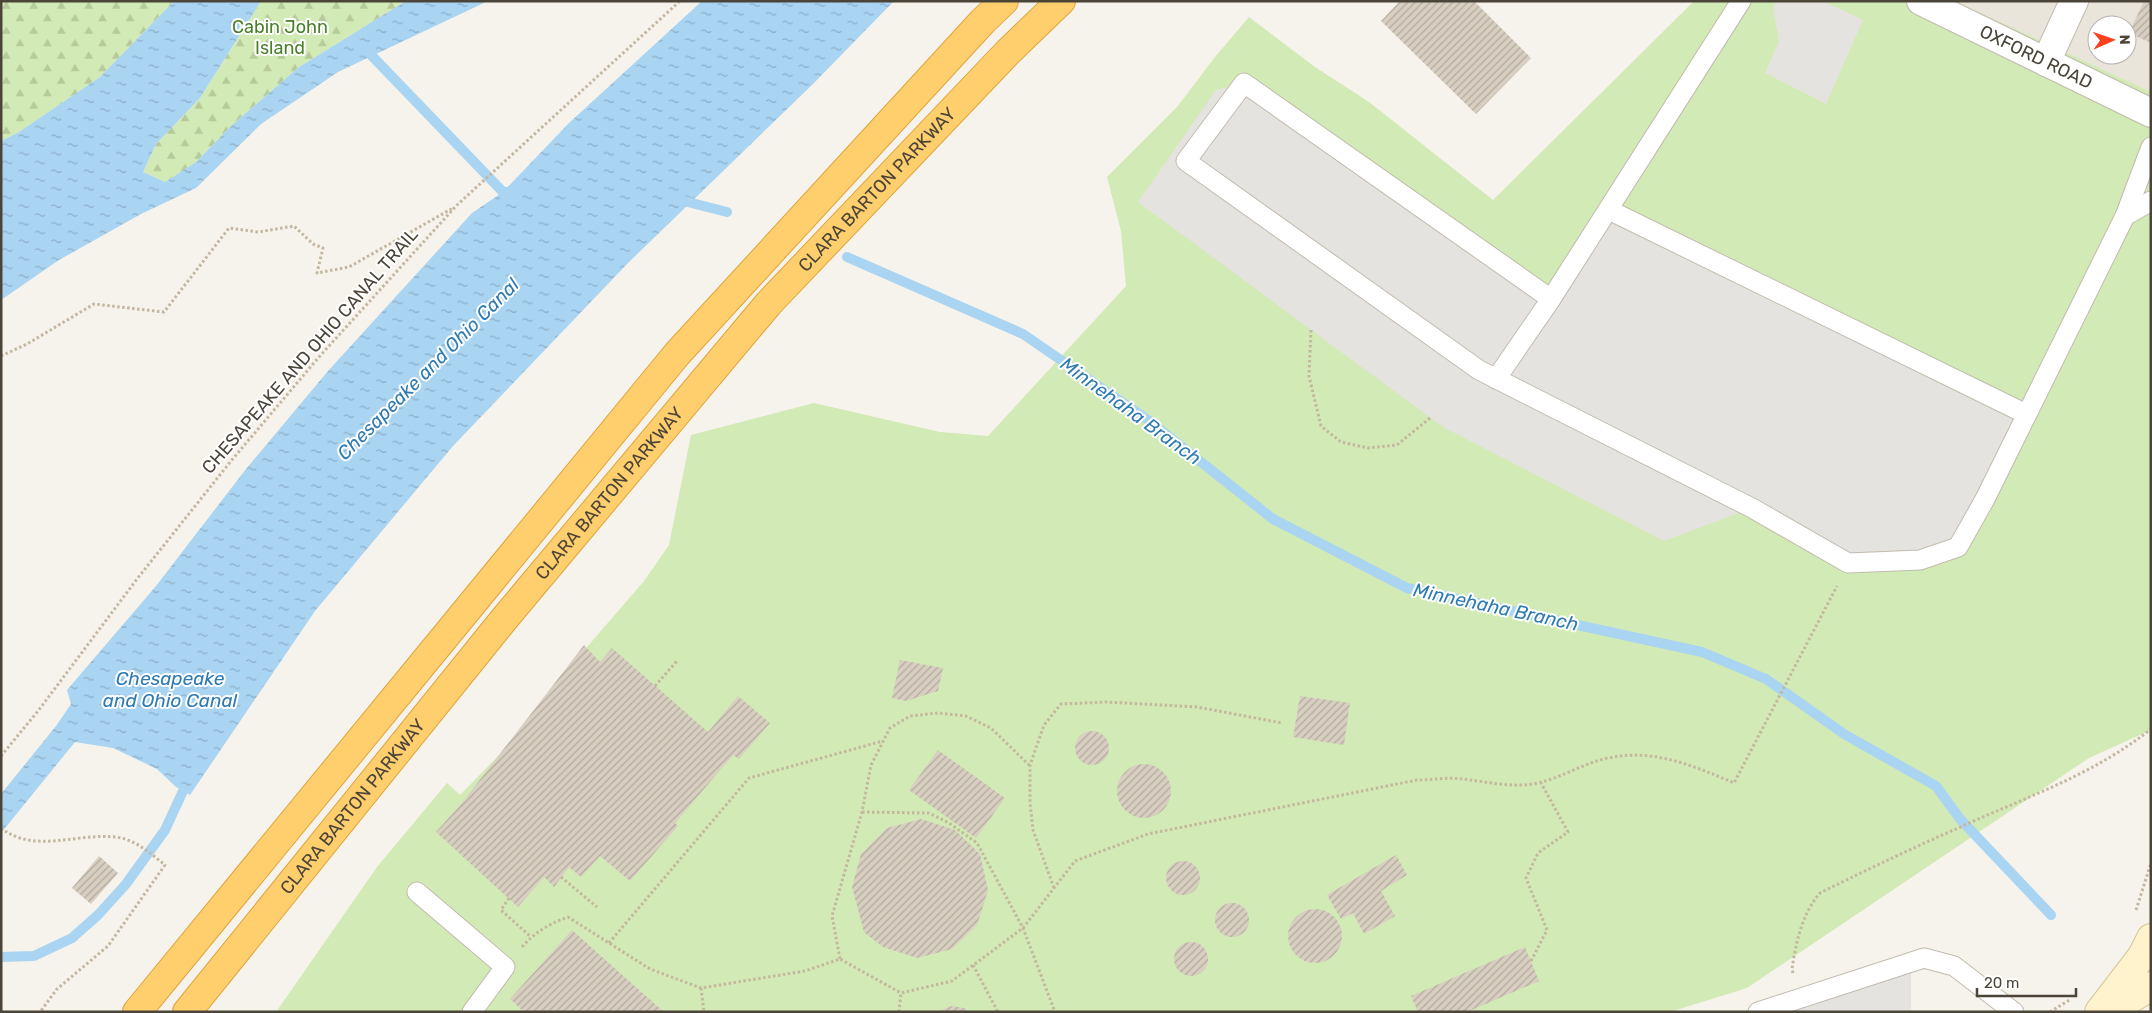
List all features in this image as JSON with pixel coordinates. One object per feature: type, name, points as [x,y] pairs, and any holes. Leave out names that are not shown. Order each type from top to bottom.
[{"type":"highway","name":"CLARA BARTON PARKWAY","points":[[137,1012],[677,354],[983,21],[1004,1]]},
{"type":"highway","name":"CLARA BARTON PARKWAY","points":[[187,1012],[505,618],[770,303],[1008,52],[1061,1]]},
{"type":"main road","points":[[2099,1012],[2142,956],[2151,938]]},
{"type":"main road","points":[[2110,1012],[2151,986]]},
{"type":"street","name":"OXFORD ROAD","points":[[1921,1],[2151,113]]},
{"type":"street","points":[[2046,62],[2074,1]]},
{"type":"lane","points":[[1496,379],[1609,210],[1740,1]]},
{"type":"lane","points":[[1551,299],[1244,83],[1186,161],[1479,370],[1752,508],[1848,562],[1920,560],[1958,547],[1985,499],[2125,216],[2151,148]]},
{"type":"lane","points":[[2125,216],[2151,201]]},
{"type":"lane","points":[[1609,210],[2026,414]]},
{"type":"lane","points":[[417,892],[505,967],[472,1012]]},
{"type":"lane","points":[[1758,1012],[1924,958],[1954,966],[2014,1012]]},
{"type":"path","name":"CHESAPEAKE AND OHIO CANAL TRAIL","points":[[1,756],[38,712],[136,579],[231,461],[319,357],[457,206],[680,1]]},
{"type":"path","points":[[1,356],[27,344],[94,304],[164,312],[229,228],[258,232],[294,226],[313,244],[323,248],[317,273],[349,267],[457,206]]},
{"type":"path","points":[[1311,330],[1309,376],[1321,426],[1341,442],[1368,448],[1397,445],[1430,418]]},
{"type":"path","points":[[505,967],[531,937],[551,923],[568,917],[650,969],[701,988],[805,971],[840,959],[901,993],[952,982],[1022,928],[1075,861],[1148,834],[1417,780],[1460,778],[1521,785],[1541,783],[1594,762],[1624,755],[1649,755],[1687,763],[1734,783],[1810,639],[1848,562]]},
{"type":"path","points":[[655,686],[676,661]]},
{"type":"path","points":[[1054,888],[1033,830],[1030,803],[1030,765],[1044,725],[1061,704],[1108,702],[1197,708],[1282,722]]},
{"type":"path","points":[[840,959],[832,916],[862,812],[871,765],[890,728],[910,716],[938,713],[966,716],[991,728],[1030,765]]},
{"type":"path","points":[[1792,969],[1796,941],[1811,904],[1820,893],[1913,848],[2087,772],[2122,751],[2151,729]]},
{"type":"path","points":[[610,943],[749,778],[884,741]]},
{"type":"path","points":[[1531,961],[1547,930],[1526,878],[1538,852],[1568,832],[1541,783]]},
{"type":"path","points":[[862,812],[929,813],[949,823],[977,843],[1022,928],[1055,1012]]},
{"type":"path","points":[[1,828],[19,840],[45,842],[115,837],[137,843],[165,865],[108,946],[57,989],[40,1012]]},
{"type":"path","points":[[561,877],[597,907]]},
{"type":"path","points":[[508,898],[501,910],[531,937]]},
{"type":"path","points":[[973,965],[998,1012]]},
{"type":"path","points":[[701,988],[704,1012]]},
{"type":"path","points":[[899,1012],[901,993]]},
{"type":"shaded area","points":[[1776,1],[1823,1],[1863,20],[1826,104],[1765,73],[1779,41],[1773,8]]},
{"type":"shaded area","points":[[1921,1],[2151,1],[2151,113]]},
{"type":"shaded area","points":[[1244,83],[1551,299],[1609,210],[2026,414],[1958,547],[1848,563],[1752,508],[1664,541],[1443,427],[1138,202],[1216,90]]},
{"type":"shaded area","points":[[1911,962],[1911,1012],[1758,1012]]},
{"type":"green space","points":[[1,1],[174,1],[100,77],[19,132],[1,141]]},
{"type":"green space","name":"Cabin John Island","points":[[261,1],[406,1],[299,67],[232,125],[196,162],[165,182],[143,172],[156,144],[200,98]]},
{"type":"green space","points":[[1694,1],[1955,1],[2087,62],[2087,65],[2093,65],[2151,92],[2151,730],[2089,758],[1747,988],[1670,1012],[276,1012],[377,867],[447,783],[460,795],[502,752],[568,669],[644,581],[669,545],[691,435],[814,403],[940,432],[988,436],[1126,286],[1121,231],[1107,177],[1177,107],[1215,57],[1249,17],[1315,67],[1369,102],[1493,200]]},
{"type":"water","points":[[174,1],[261,1],[200,98],[156,144],[143,172],[165,182],[196,162],[232,125],[299,67],[406,1],[488,1],[338,72],[261,124],[196,188],[141,214],[59,260],[1,300],[1,141],[19,132],[100,77]]},
{"type":"water","name":"Chesapeake and Ohio Canal","points":[[702,1],[894,1],[812,85],[629,262],[453,446],[315,611],[190,795],[176,787],[157,769],[113,748],[75,742],[1,833],[1,794],[56,726],[71,704],[67,690],[156,586],[246,469],[328,371],[472,213],[503,192],[569,123]]},
{"type":"building","points":[[1400,1],[1474,1],[1531,58],[1476,114],[1381,21]]},
{"type":"building","points":[[2144,1],[2151,1],[2151,43],[2137,37],[2137,16]]},
{"type":"building","points":[[584,645],[600,662],[612,648],[708,732],[738,696],[770,723],[739,759],[733,755],[675,823],[678,826],[630,881],[600,856],[581,877],[569,867],[554,887],[544,877],[518,907],[436,832],[462,803]]},
{"type":"building","points":[[900,660],[943,668],[938,691],[906,701],[892,698]]},
{"type":"building","points":[[1300,696],[1350,703],[1344,745],[1293,737]]},
{"type":"building","points":[[1092,731],[1104,736],[1109,748],[1104,760],[1092,765],[1080,760],[1075,748],[1080,736]]},
{"type":"building","points":[[938,750],[1005,798],[976,838],[909,790]]},
{"type":"building","points":[[1139,764],[1149,764],[1159,768],[1167,776],[1171,791],[1167,806],[1159,814],[1149,818],[1139,818],[1129,814],[1121,806],[1117,796],[1117,786],[1121,776],[1129,768]]},
{"type":"building","points":[[921,819],[955,830],[980,854],[988,890],[977,925],[952,949],[917,958],[883,947],[864,932],[852,887],[861,854],[887,828]]},
{"type":"building","points":[[1396,855],[1407,875],[1381,891],[1395,916],[1364,934],[1353,913],[1341,919],[1327,895]]},
{"type":"building","points":[[99,856],[118,873],[91,904],[72,888]]},
{"type":"building","points":[[1183,861],[1195,866],[1200,878],[1195,890],[1183,895],[1171,890],[1166,878],[1171,866]]},
{"type":"building","points":[[1232,903],[1244,908],[1249,920],[1244,932],[1232,937],[1220,932],[1215,920],[1220,908]]},
{"type":"building","points":[[1310,909],[1320,909],[1330,913],[1338,921],[1342,936],[1338,951],[1330,959],[1320,963],[1310,963],[1300,959],[1292,951],[1288,941],[1288,931],[1292,921],[1300,913]]},
{"type":"building","points":[[572,930],[664,1012],[524,1012],[510,999]]},
{"type":"building","points":[[1191,942],[1203,947],[1208,959],[1203,971],[1191,976],[1179,971],[1174,959],[1179,947]]},
{"type":"building","points":[[1525,947],[1539,981],[1467,1012],[1418,1012],[1411,996]]},
{"type":"building","points":[[951,1006],[964,1008],[969,1012],[937,1012]]},
{"type":"waterway","name":"Minnehaha Branch","points":[[372,56],[503,192],[516,192]]},
{"type":"waterway","name":"Minnehaha Branch","points":[[680,200],[727,212]]},
{"type":"waterway","name":"Minnehaha Branch","points":[[847,257],[1023,334],[1148,420],[1273,519],[1407,588],[1702,652],[1766,679],[1844,734],[1936,786],[1960,819],[2051,915]]},
{"type":"waterway","points":[[1,957],[34,956],[72,938],[98,915],[126,884],[165,830],[183,791]]}]
